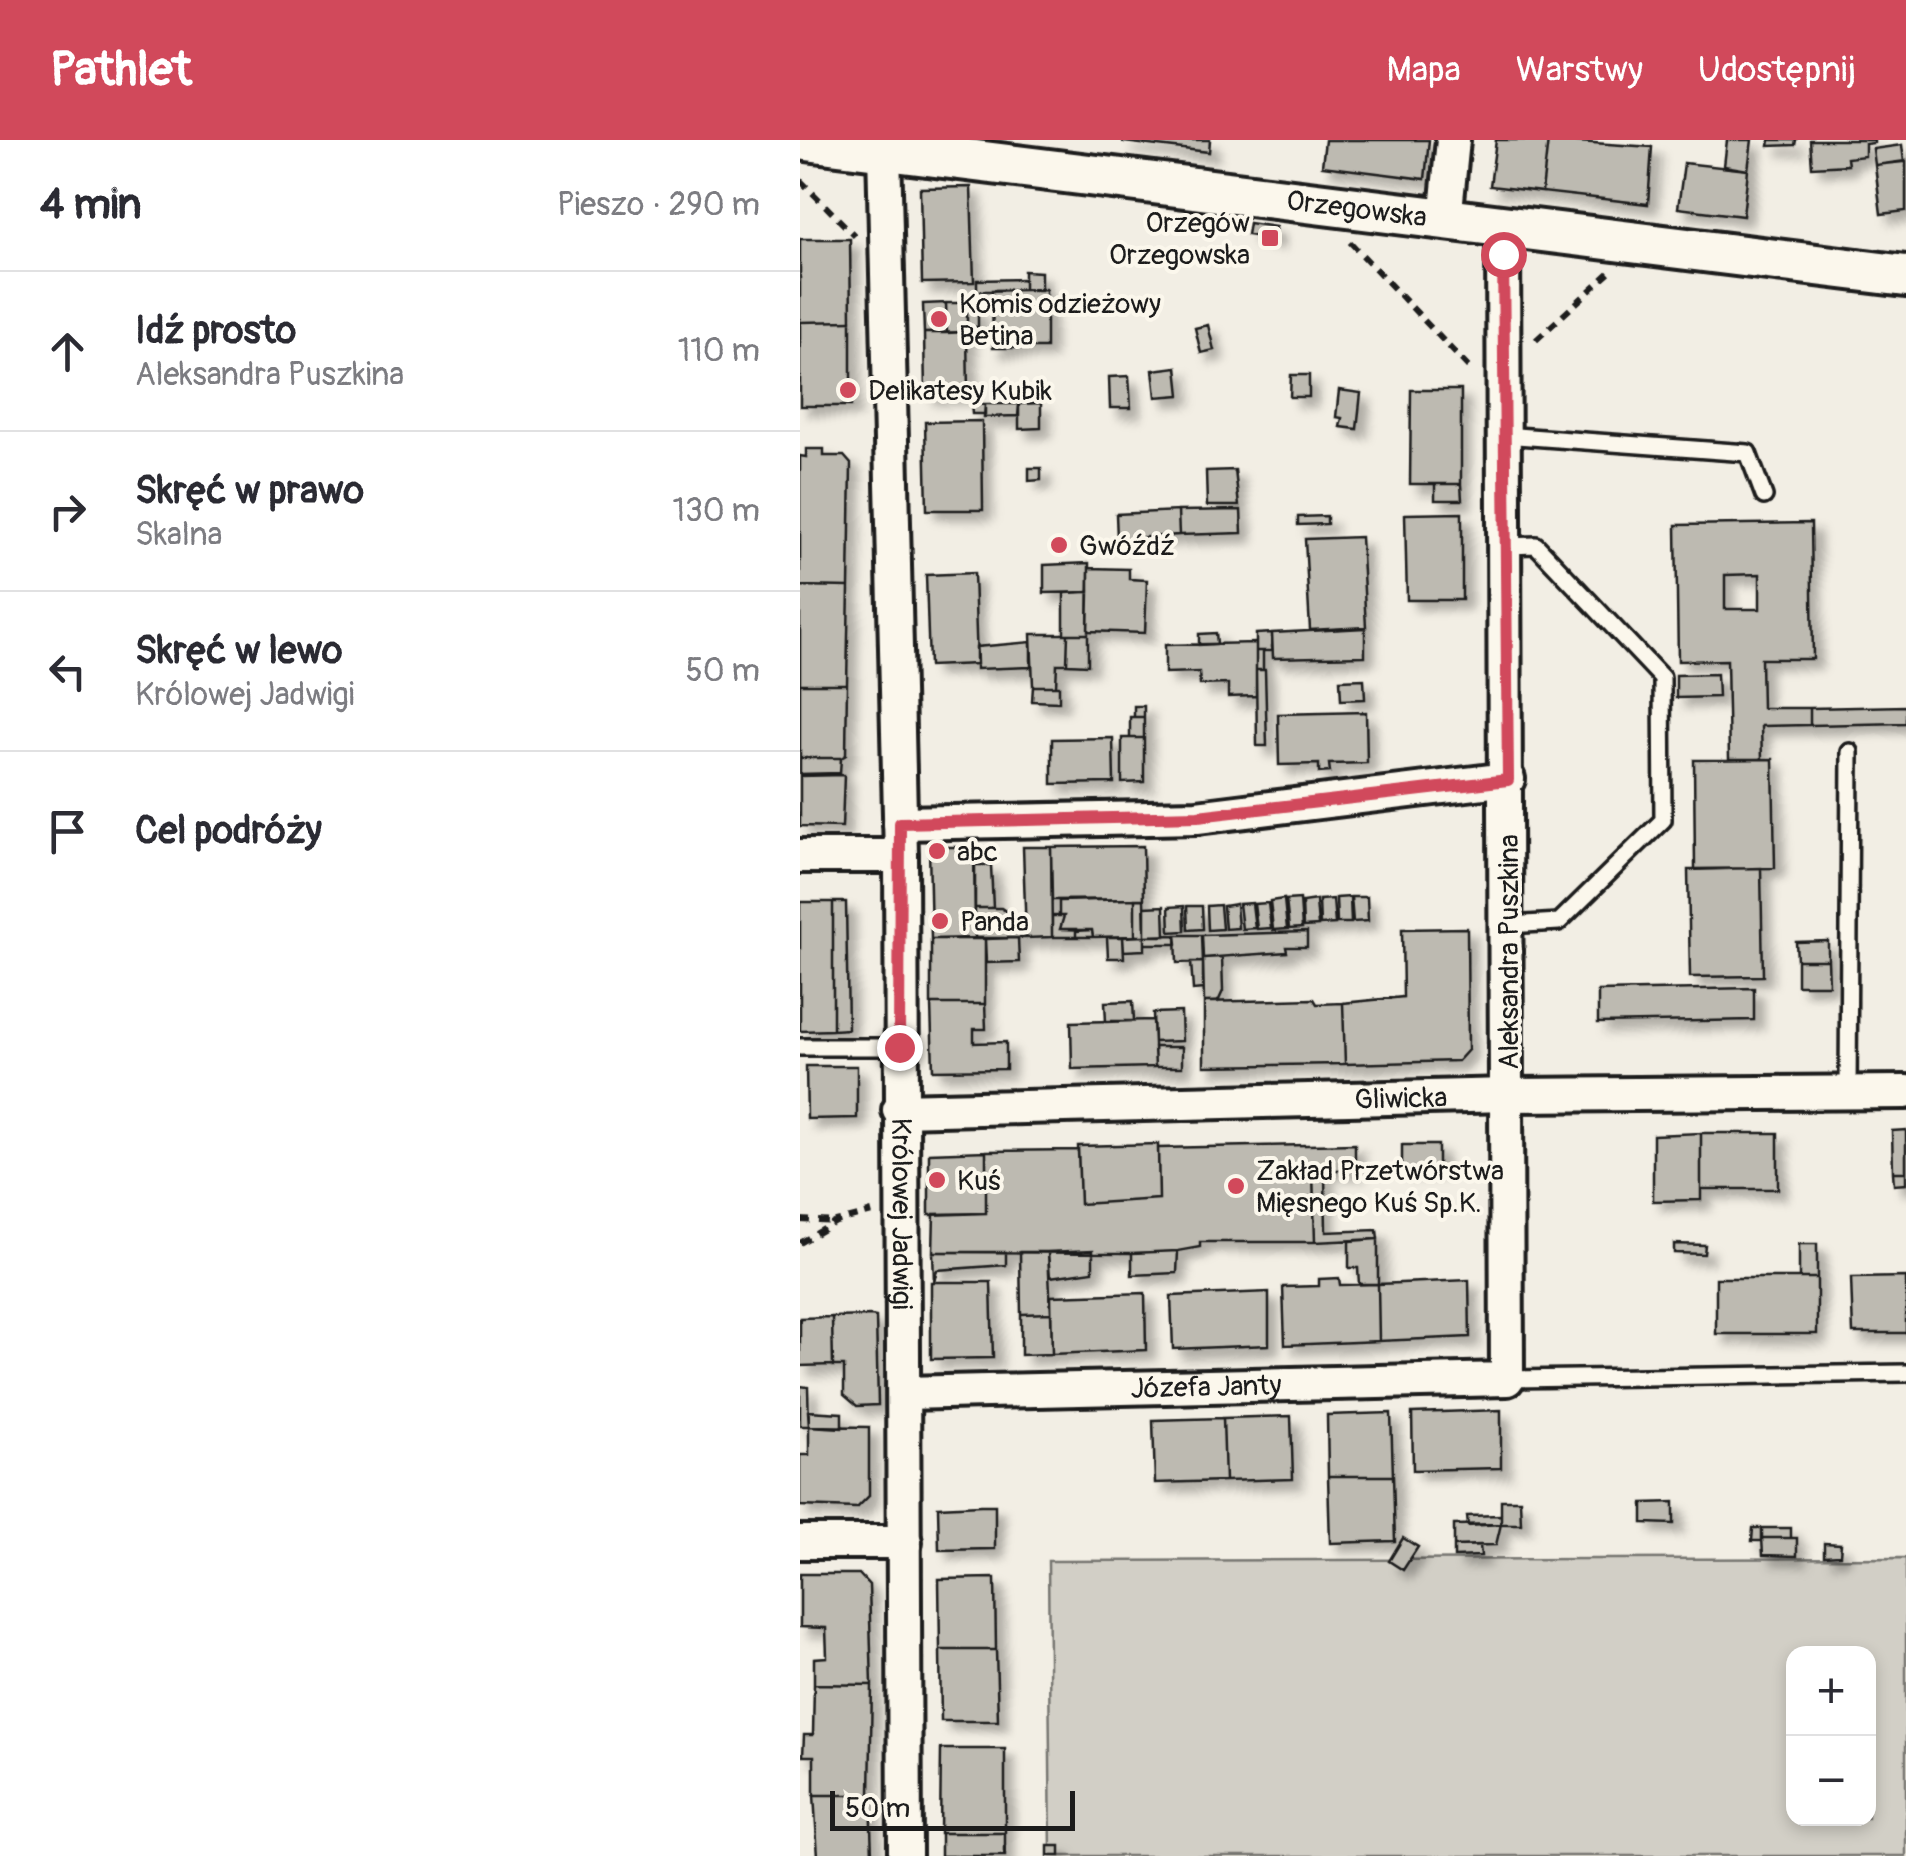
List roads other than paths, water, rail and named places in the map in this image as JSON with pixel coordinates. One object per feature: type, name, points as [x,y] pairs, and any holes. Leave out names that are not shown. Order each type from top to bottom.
[{"type":"street","name":"Orzegowska","points":[[806,140],[1906,276]]},
{"type":"street","points":[[1445,220],[1452,140]]},
{"type":"street","name":"Królowej Jadwigi","points":[[884,150],[900,840],[905,1856]]},
{"type":"street","name":"Aleksandra Puszkina","points":[[1503,226],[1508,780],[1507,1379]]},
{"type":"street","points":[[800,856],[900,840],[1198,816],[1508,780]]},
{"type":"street","name":"Gliwicka","points":[[899,1110],[1508,1095],[1906,1092]]},
{"type":"street","name":"Józefa Janty","points":[[904,1393],[1507,1379]]},
{"type":"street","points":[[800,1542],[905,1542]]},
{"type":"lane","points":[[1502,435],[1748,453],[1764,496]]},
{"type":"lane","points":[[1506,546],[1536,545],[1662,678],[1663,820],[1559,922],[1508,926]]},
{"type":"lane","points":[[1848,1094],[1850,752]]},
{"type":"lane","points":[[800,1048],[899,1047]]},
{"type":"lane","points":[[1507,1379],[1906,1373]]},
{"type":"place","name":"Orzegów Orzegowska","points":[[1270,238]]},
{"type":"place","name":"Komis odzieżowy Betina","points":[[939,319]]},
{"type":"place","name":"Delikatesy Kubik","points":[[848,390]]},
{"type":"place","name":"Gwóźdź","points":[[1059,545]]},
{"type":"place","name":"abc","points":[[937,851]]},
{"type":"place","name":"Panda","points":[[940,921]]},
{"type":"place","name":"Kuś","points":[[937,1180]]},
{"type":"place","name":"Zakład Przetwórstwa Mięsnego Kuś Sp.K.","points":[[1236,1186]]}]
